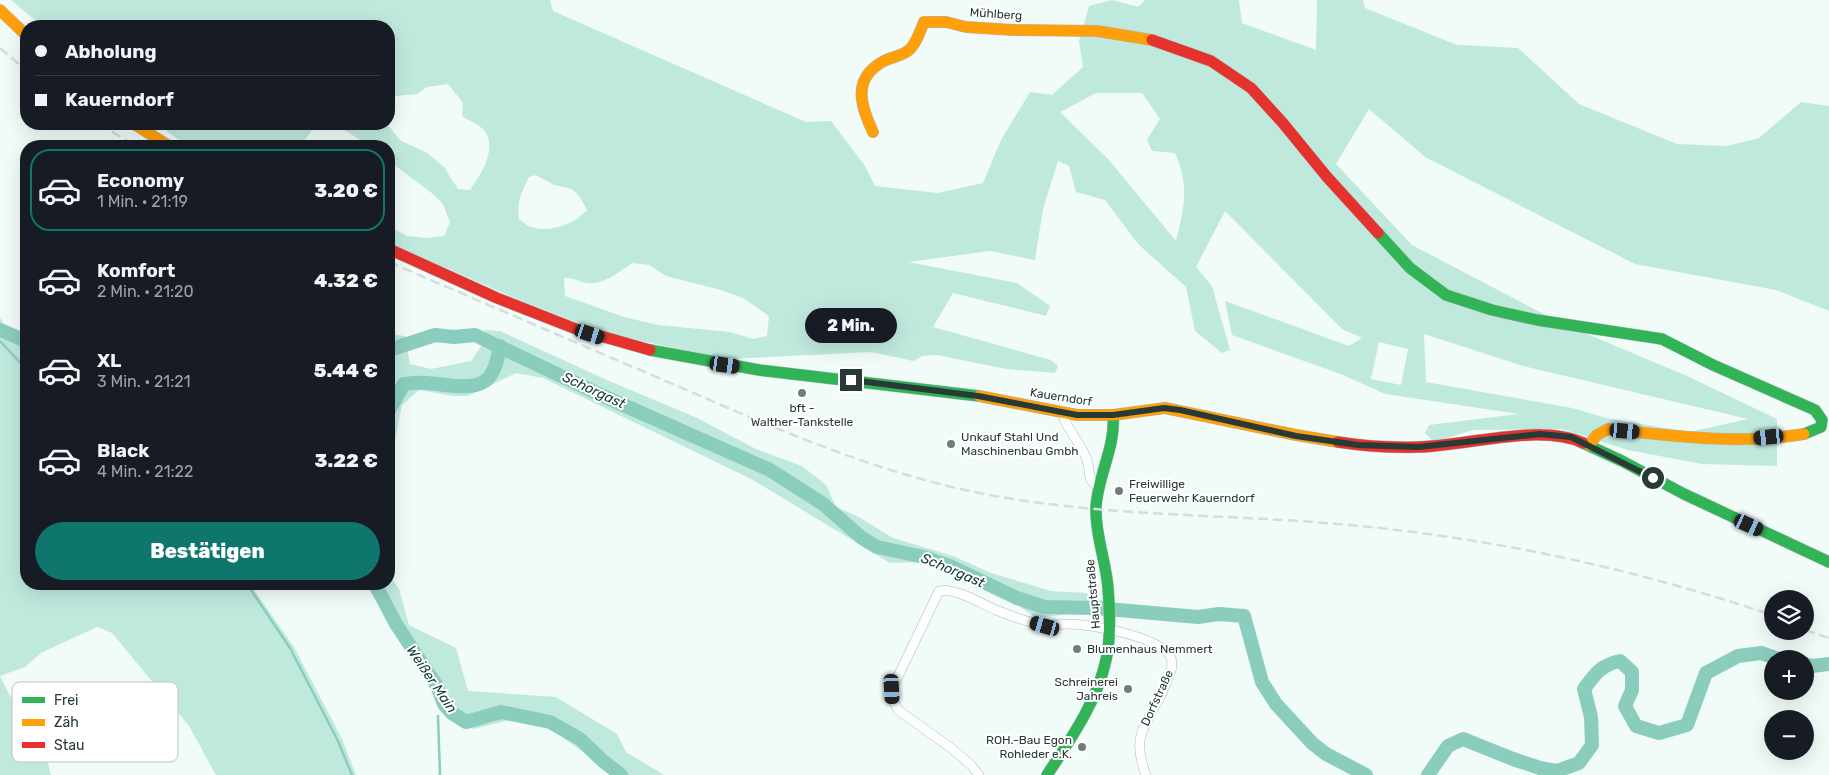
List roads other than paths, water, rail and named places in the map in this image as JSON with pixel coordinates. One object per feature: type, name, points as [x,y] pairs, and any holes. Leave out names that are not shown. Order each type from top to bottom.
[{"type":"main road","points":[[0,10],[20,29]]},
{"type":"main road","name":"Mühlberg","points":[[873,132],[862,105],[860,88],[867,72],[882,61],[909,50],[914,44],[924,22],[946,22],[966,27],[1013,30],[1098,31],[1148,38],[1211,61],[1251,88],[1282,122],[1326,177],[1410,268],[1446,296],[1492,310],[1537,320],[1662,339],[1713,365],[1815,410],[1822,420],[1821,427],[1804,434],[1752,439],[1709,439],[1608,429],[1595,435],[1589,445]]},
{"type":"main road","points":[[144,130],[159,140]]},
{"type":"main road","name":"Kauerndorf","points":[[395,252],[497,298],[576,329],[655,352],[708,362],[759,370],[951,392],[992,398],[1065,413],[1094,416],[1148,409],[1172,409],[1327,441],[1358,445],[1418,447],[1540,434],[1571,437],[1684,494],[1829,562]]},
{"type":"main road","name":"Hauptstraße","points":[[1047,775],[1093,696],[1106,661],[1110,624],[1108,588],[1105,562],[1096,520],[1096,509],[1099,487],[1114,428],[1113,415]]},
{"type":"street","points":[[1065,413],[1064,420],[1080,444],[1087,459],[1089,478],[1092,484],[1099,487]]},
{"type":"street","points":[[979,775],[971,765],[951,748],[907,718],[898,710],[893,700],[892,689],[939,591],[944,590],[964,596],[997,611],[1045,626],[1110,624]]},
{"type":"street","name":"Dorfstraße","points":[[1110,624],[1161,648],[1170,655],[1172,663],[1171,671],[1160,696],[1141,732],[1139,747],[1146,775]]},
{"type":"waterway","name":"Weißer Main","points":[[0,330],[20,338]]},
{"type":"waterway","name":"Schorgast","points":[[395,348],[435,335],[454,337],[475,335],[603,396],[770,470],[823,504],[862,538],[877,547],[924,557],[950,566],[1017,598],[1044,607],[1096,608],[1198,617],[1219,614],[1244,616],[1262,682],[1276,704],[1312,743],[1326,754],[1366,775]]},
{"type":"waterway","points":[[0,341],[20,363]]},
{"type":"waterway","name":"Schorgast","points":[[395,400],[404,384],[422,383],[470,386],[485,381],[494,370],[500,346]]},
{"type":"waterway","points":[[251,590],[290,648],[338,741],[352,775]]},
{"type":"waterway","name":"Weißer Main","points":[[378,590],[396,624],[437,686],[444,704],[452,713],[466,722],[501,712],[550,722],[580,739],[621,775]]},
{"type":"waterway","name":"Schorgast","points":[[1428,775],[1448,746],[1463,739],[1540,768],[1557,771],[1579,763],[1592,745],[1591,717],[1584,689],[1599,671],[1613,663],[1620,661],[1632,672],[1632,690],[1625,706],[1636,726],[1659,733],[1687,725],[1706,673],[1738,656],[1764,654]]},
{"type":"waterway","name":"Schorgast","points":[[1814,666],[1829,664]]},
{"type":"waterway","points":[[438,716],[440,775]]},
{"type":"railway","points":[[0,48],[20,65]]},
{"type":"railway","points":[[109,130],[126,140]]},
{"type":"railway","points":[[395,265],[792,435],[912,477],[995,496],[1083,508],[1305,521],[1457,538],[1510,547],[1616,570],[1668,583],[1764,612]]},
{"type":"railway","points":[[1814,633],[1829,638]]},
{"type":"place","name":"bft - Walther-Tankstelle","points":[[802,393]]},
{"type":"place","name":"Unkauf Stahl Und Maschinenbau Gmbh","points":[[951,444]]},
{"type":"place","name":"Freiwillige Feuerwehr Kauerndorf","points":[[1119,491]]},
{"type":"place","name":"Blumenhaus Nemmert","points":[[1077,649]]},
{"type":"place","name":"Schreinerei Jahreis","points":[[1128,689]]},
{"type":"place","name":"ROH.-Bau Egon Rohleder e.K.","points":[[1082,747]]}]
